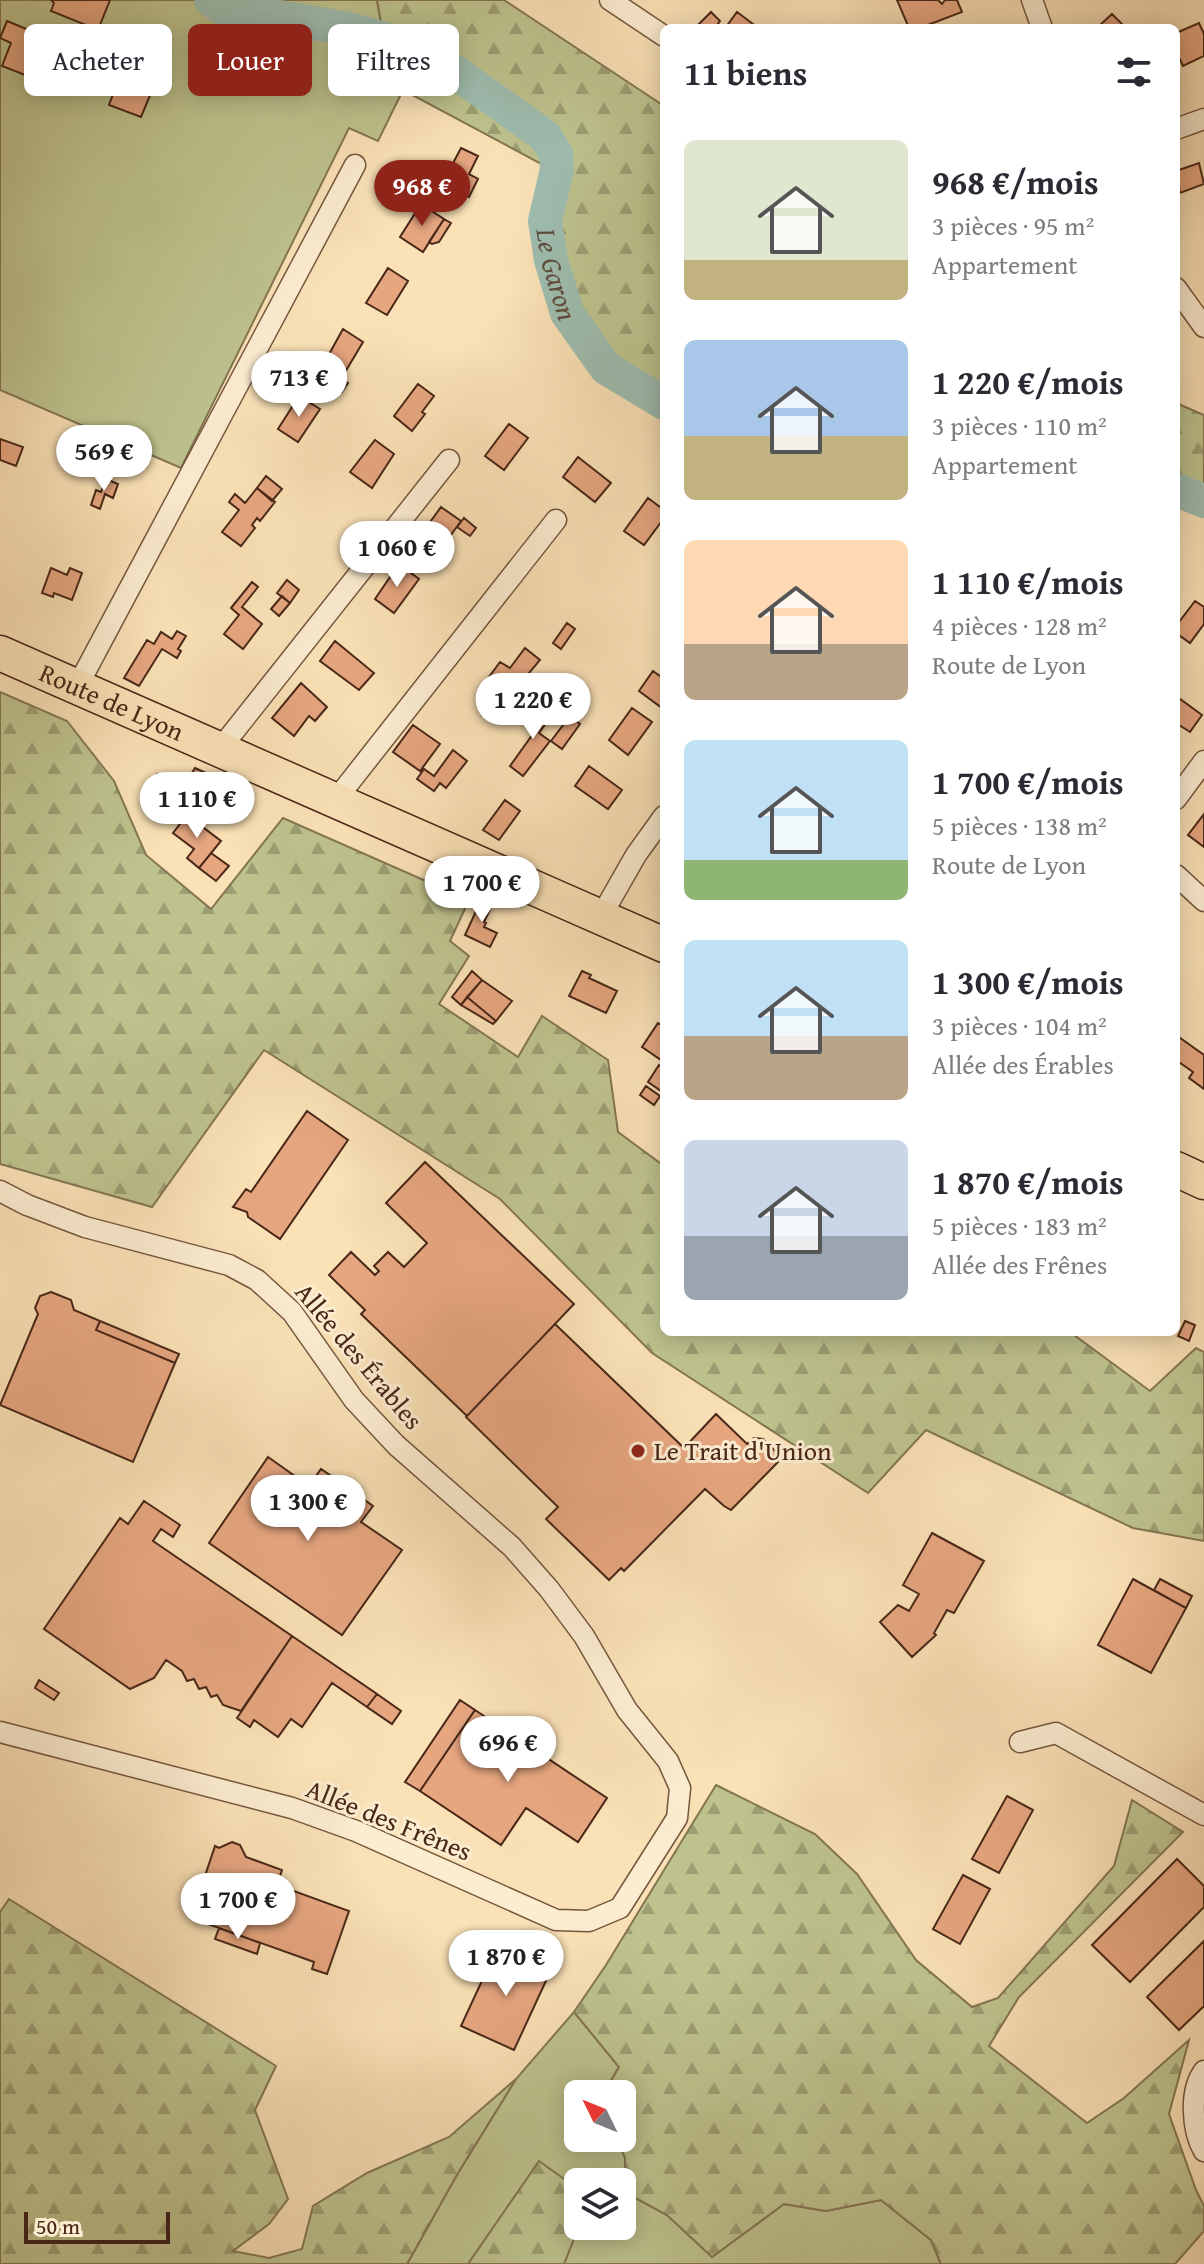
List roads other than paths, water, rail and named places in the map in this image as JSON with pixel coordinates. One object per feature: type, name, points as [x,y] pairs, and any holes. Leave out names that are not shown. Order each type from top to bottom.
[{"type":"main road","name":"Route de Lyon","points":[[0,653],[660,943]]},
{"type":"main road","points":[[1180,1171],[1204,1182]]},
{"type":"street","points":[[610,0],[660,33]]},
{"type":"street","points":[[1032,0],[1041,24]]},
{"type":"street","points":[[1180,128],[1204,119]]},
{"type":"street","points":[[77,687],[355,165]]},
{"type":"street","points":[[1180,294],[1204,327]]},
{"type":"street","points":[[220,749],[449,460]]},
{"type":"street","points":[[334,802],[556,520]]},
{"type":"street","points":[[1180,794],[1204,761]]},
{"type":"street","points":[[600,918],[636,855],[660,822]]},
{"type":"street","points":[[1180,879],[1204,901]]},
{"type":"street","name":"Allée des Érables","points":[[0,1191],[85,1227],[229,1265],[275,1294],[292,1312],[365,1411],[396,1445],[512,1547],[549,1589],[584,1636],[627,1710],[668,1761],[680,1788]]},
{"type":"street","name":"Allée des Frênes","points":[[0,1732],[292,1808],[356,1831],[556,1920],[589,1921],[620,1908],[677,1818],[680,1788]]},
{"type":"street","points":[[1020,1742],[1056,1733],[1204,1815]]},
{"type":"street","points":[[1204,2071],[1193,2100],[1199,2142],[1204,2151]]},
{"type":"waterway","name":"Le Garon","points":[[211,0],[221,7],[349,29],[415,48],[458,74],[545,136],[556,154],[557,169],[545,221],[551,260],[567,313],[606,368],[660,401]]},
{"type":"waterway","name":"Le Garon","points":[[1180,492],[1204,501]]},
{"type":"place","name":"Le Trait d'Union","points":[[638,1451]]}]
